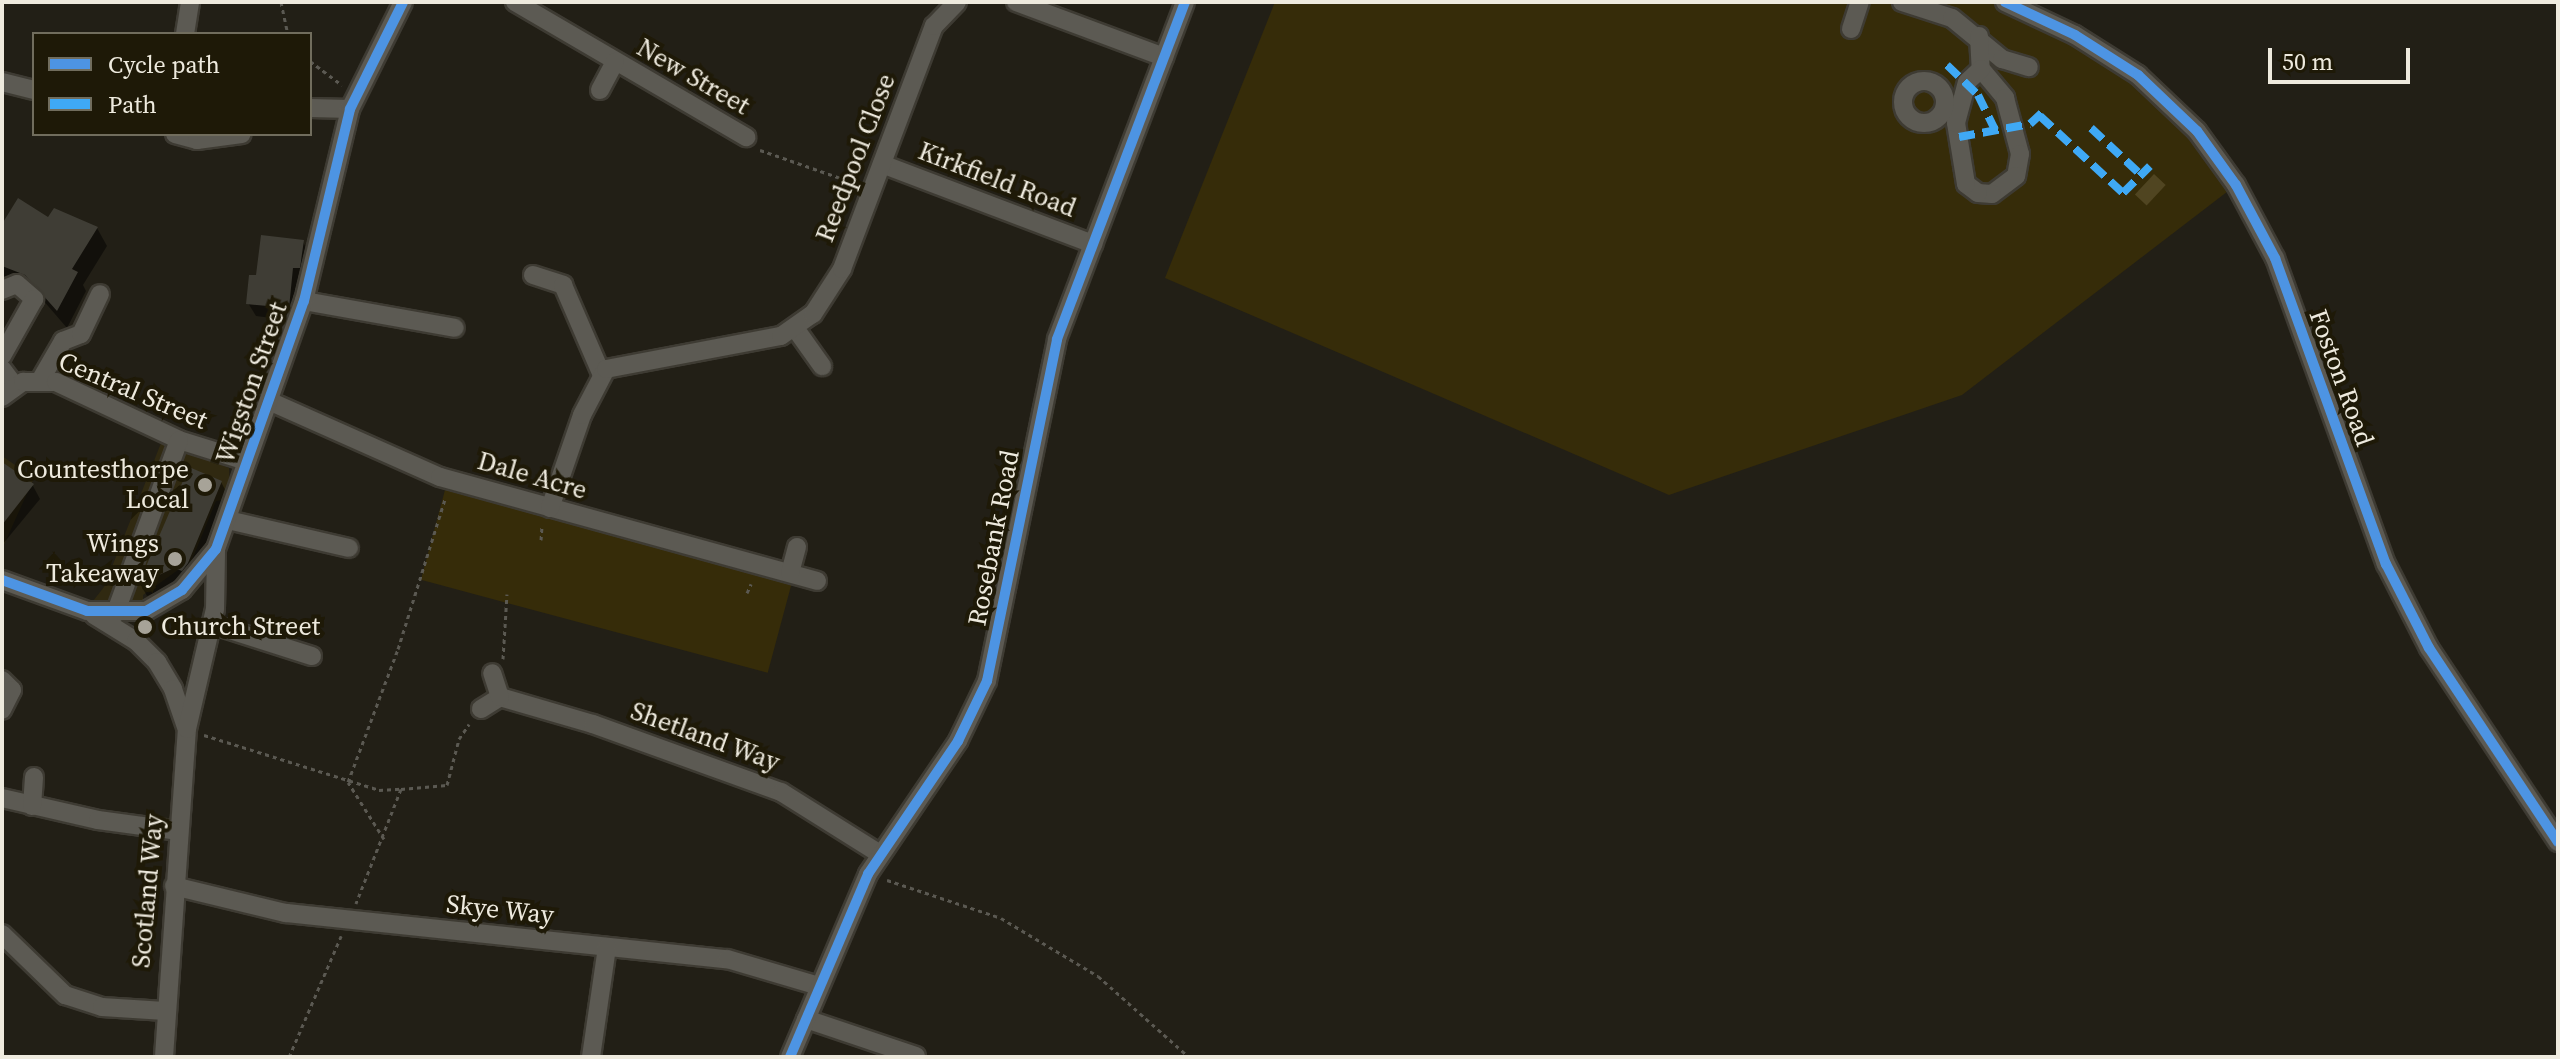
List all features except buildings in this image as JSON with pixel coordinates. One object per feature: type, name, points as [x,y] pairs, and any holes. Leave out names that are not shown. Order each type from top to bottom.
[{"type":"street","points":[[185,32],[190,2]]},
{"type":"street","name":"Wigston Street","points":[[115,614],[146,611],[163,602],[196,577],[216,549],[304,301],[352,102],[403,2]]},
{"type":"street","name":"New Street","points":[[515,2],[746,137]]},
{"type":"street","name":"Reedpool Close","points":[[601,373],[781,336],[795,328],[829,293],[873,189],[934,26],[957,2]]},
{"type":"street","points":[[1016,2],[1164,57]]},
{"type":"street","name":"Rosebank Road","points":[[790,1057],[868,874],[958,741],[987,681],[1057,339],[1185,2]]},
{"type":"street","points":[[1851,29],[1860,2]]},
{"type":"street","points":[[1902,2],[1952,18],[1979,36],[2002,59],[2029,67]]},
{"type":"street","name":"Foston Road","points":[[2005,2],[2075,35],[2138,75],[2197,131],[2236,185],[2275,258],[2386,564],[2429,648],[2558,842]]},
{"type":"street","points":[[1974,76],[2005,98],[2020,154],[2016,176],[1992,194],[1978,193],[1966,184],[1956,123],[1974,76],[1979,36]]},
{"type":"street","name":"New Street","points":[[600,90],[615,62]]},
{"type":"street","points":[[1940,89],[1974,76]]},
{"type":"street","points":[[2,82],[32,90]]},
{"type":"street","points":[[312,108],[352,102]]},
{"type":"street","points":[[182,136],[197,140],[227,136]]},
{"type":"street","name":"Kirkfield Road","points":[[882,164],[1093,244]]},
{"type":"street","points":[[533,275],[563,285],[601,373],[550,508]]},
{"type":"street","points":[[2,290],[17,284],[34,299],[2,356]]},
{"type":"street","points":[[41,379],[63,341],[81,334],[100,294]]},
{"type":"street","points":[[304,301],[455,328]]},
{"type":"street","points":[[795,328],[822,366]]},
{"type":"street","points":[[2,369],[6,393]]},
{"type":"street","name":"Central Street","points":[[6,393],[41,379],[179,440],[246,461]]},
{"type":"street","name":"Dale Acre","points":[[269,401],[450,480],[817,581]]},
{"type":"street","points":[[87,611],[115,614],[179,440]]},
{"type":"street","points":[[228,520],[349,548]]},
{"type":"street","points":[[790,573],[797,547]]},
{"type":"street","name":"Scotland Way","points":[[164,1057],[187,729],[211,624],[216,549]]},
{"type":"street","points":[[2,580],[87,611],[136,641],[157,662],[173,689],[187,729]]},
{"type":"street","points":[[211,624],[312,656]]},
{"type":"street","points":[[481,709],[500,697],[492,673]]},
{"type":"street","points":[[2,680],[12,690],[2,710]]},
{"type":"street","name":"Shetland Way","points":[[500,697],[593,724],[781,792],[880,854]]},
{"type":"street","points":[[32,806],[34,777]]},
{"type":"street","points":[[2,798],[179,831]]},
{"type":"street","name":"Skye Way","points":[[174,886],[286,913],[727,959],[819,986]]},
{"type":"street","points":[[2,934],[65,995],[102,1007],[165,1011]]},
{"type":"street","points":[[591,1057],[607,947]]},
{"type":"street","points":[[806,1019],[916,1056]]},
{"type":"path","points":[[281,2],[288,32]]},
{"type":"path","points":[[312,63],[352,102]]},
{"type":"path","points":[[746,137],[762,152],[873,189]]},
{"type":"path","points":[[348,782],[398,649],[450,480]]},
{"type":"path","points":[[492,673],[502,666],[507,594]]},
{"type":"path","points":[[187,729],[348,782],[379,790],[401,789],[447,785],[459,739],[481,709]]},
{"type":"path","points":[[348,782],[384,839]]},
{"type":"path","points":[[289,1057],[384,839],[401,789]]},
{"type":"path","points":[[868,874],[1001,918],[1098,976],[1189,1057]]},
{"type":"shaded area","points":[[1275,2],[2005,2],[2106,54],[2236,185],[1962,395],[1669,495],[1165,278]]},
{"type":"shaded area","points":[[2154,174],[2166,185],[2147,205],[2135,194]]},
{"type":"shaded area","points":[[163,438],[229,468],[230,499],[216,501],[192,560],[143,595],[143,605],[93,601],[104,587]]},
{"type":"shaded area","points":[[2,456],[34,478],[2,549]]},
{"type":"shaded area","points":[[445,490],[792,583],[768,673],[421,580]]},
{"type":"marked path","points":[[1947,65],[1978,95],[1995,130]]},
{"type":"marked path","points":[[1959,137],[2030,124],[2044,111]]},
{"type":"marked path","points":[[2040,116],[2123,193],[2150,166]]},
{"type":"marked path","points":[[2091,128],[2141,175]]},
{"type":"cycle path","points":[[2,580],[87,611],[146,611],[182,590],[216,549],[304,301],[350,109],[403,2]]},
{"type":"cycle path","points":[[790,1057],[868,874],[958,741],[987,681],[1057,339],[1185,2]]},
{"type":"cycle path","points":[[2005,2],[2075,35],[2138,75],[2197,131],[2236,185],[2275,258],[2386,564],[2429,648],[2558,842]]},
{"type":"place","name":"Countesthorpe Local","points":[[205,485]]},
{"type":"place","name":"Wings Takeaway","points":[[175,559]]},
{"type":"place","name":"Church Street","points":[[145,627]]}]
